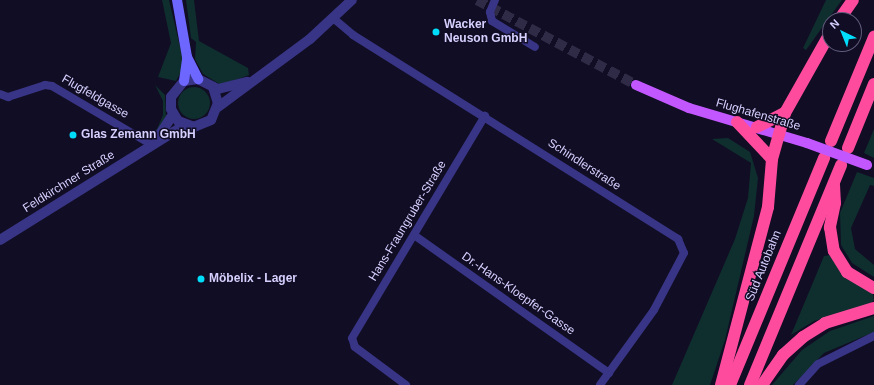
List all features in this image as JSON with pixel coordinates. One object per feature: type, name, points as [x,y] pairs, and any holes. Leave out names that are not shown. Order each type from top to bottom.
[{"type":"highway","points":[[845,12],[853,0]]},
{"type":"highway","points":[[830,141],[874,37]]},
{"type":"highway","points":[[721,385],[768,207],[772,159],[781,133],[785,113],[810,63],[822,45]]},
{"type":"highway","points":[[848,148],[874,84]]},
{"type":"highway","points":[[757,127],[785,113]]},
{"type":"highway","points":[[737,122],[772,159]]},
{"type":"highway","name":"Süd Autobahn","points":[[730,385],[824,158]]},
{"type":"highway","points":[[750,385],[841,164]]},
{"type":"highway","points":[[834,184],[835,202],[830,227],[834,251],[847,272],[874,288]]},
{"type":"highway","points":[[762,385],[783,355],[803,337],[825,323],[874,308]]},
{"type":"main road","points":[[177,0],[187,56],[198,79]]},
{"type":"main road","points":[[184,81],[187,56]]},
{"type":"main road","name":"Flughafenstraße","points":[[636,85],[689,108],[781,133],[870,166]]},
{"type":"street","points":[[248,82],[226,89],[212,87],[198,79],[184,81],[171,98],[173,114],[185,125],[207,123],[218,107],[248,82],[334,18],[352,0]]},
{"type":"street","points":[[495,0],[490,12],[492,21],[535,47]]},
{"type":"street","name":"Schindlerstraße","points":[[334,18],[353,35],[486,116],[678,239],[684,248],[654,310],[600,385]]},
{"type":"street","name":"Flugfeldgasse","points":[[0,94],[8,97],[42,86],[52,86],[152,145]]},
{"type":"street","points":[[212,87],[218,107]]},
{"type":"street","name":"Feldkirchner Straße","points":[[152,145],[173,114]]},
{"type":"street","name":"Hans-Fraungruber-Straße","points":[[406,385],[356,348],[352,338],[486,116]]},
{"type":"street","name":"Feldkirchner Straße","points":[[0,240],[185,125]]},
{"type":"street","name":"Dr.-Hans-Kloepfer-Gasse","points":[[414,235],[609,373]]},
{"type":"street","points":[[799,385],[818,364],[874,336]]},
{"type":"green space","points":[[162,0],[169,0],[182,55],[183,68],[176,81],[158,77],[171,43]]},
{"type":"green space","points":[[186,0],[194,0],[199,41],[248,68],[249,75],[221,85],[203,74],[195,59],[196,42],[191,38]]},
{"type":"green space","points":[[826,0],[842,0],[833,12],[822,12],[822,28],[806,50],[803,48]]},
{"type":"green space","points":[[155,85],[165,95],[166,116],[156,134],[147,136],[157,129],[163,115],[163,101]]},
{"type":"green space","points":[[194,87],[200,88],[207,94],[210,103],[209,109],[203,116],[194,119],[188,118],[181,112],[178,103],[179,97],[185,90]]},
{"type":"green space","points":[[874,129],[874,158],[864,153]]},
{"type":"green space","points":[[728,138],[750,152],[758,178],[754,216],[725,340],[710,385],[672,385],[735,239],[748,198],[751,163],[712,139]]},
{"type":"green space","points":[[857,172],[874,178],[874,186],[870,185],[851,228],[855,249],[874,265],[874,277],[852,263],[841,245],[840,213]]},
{"type":"green space","points":[[831,255],[840,271],[873,294],[874,300],[868,306],[814,321],[791,335],[824,256]]},
{"type":"green space","points":[[874,316],[874,332],[824,353],[793,385],[772,385],[802,350],[830,331]]},
{"type":"tunnel","points":[[477,0],[636,85]]},
{"type":"place","name":"Wacker Neuson GmbH","points":[[436,32]]},
{"type":"place","name":"Glas Zemann GmbH","points":[[73,135]]},
{"type":"place","name":"Möbelix - Lager","points":[[201,279]]}]
